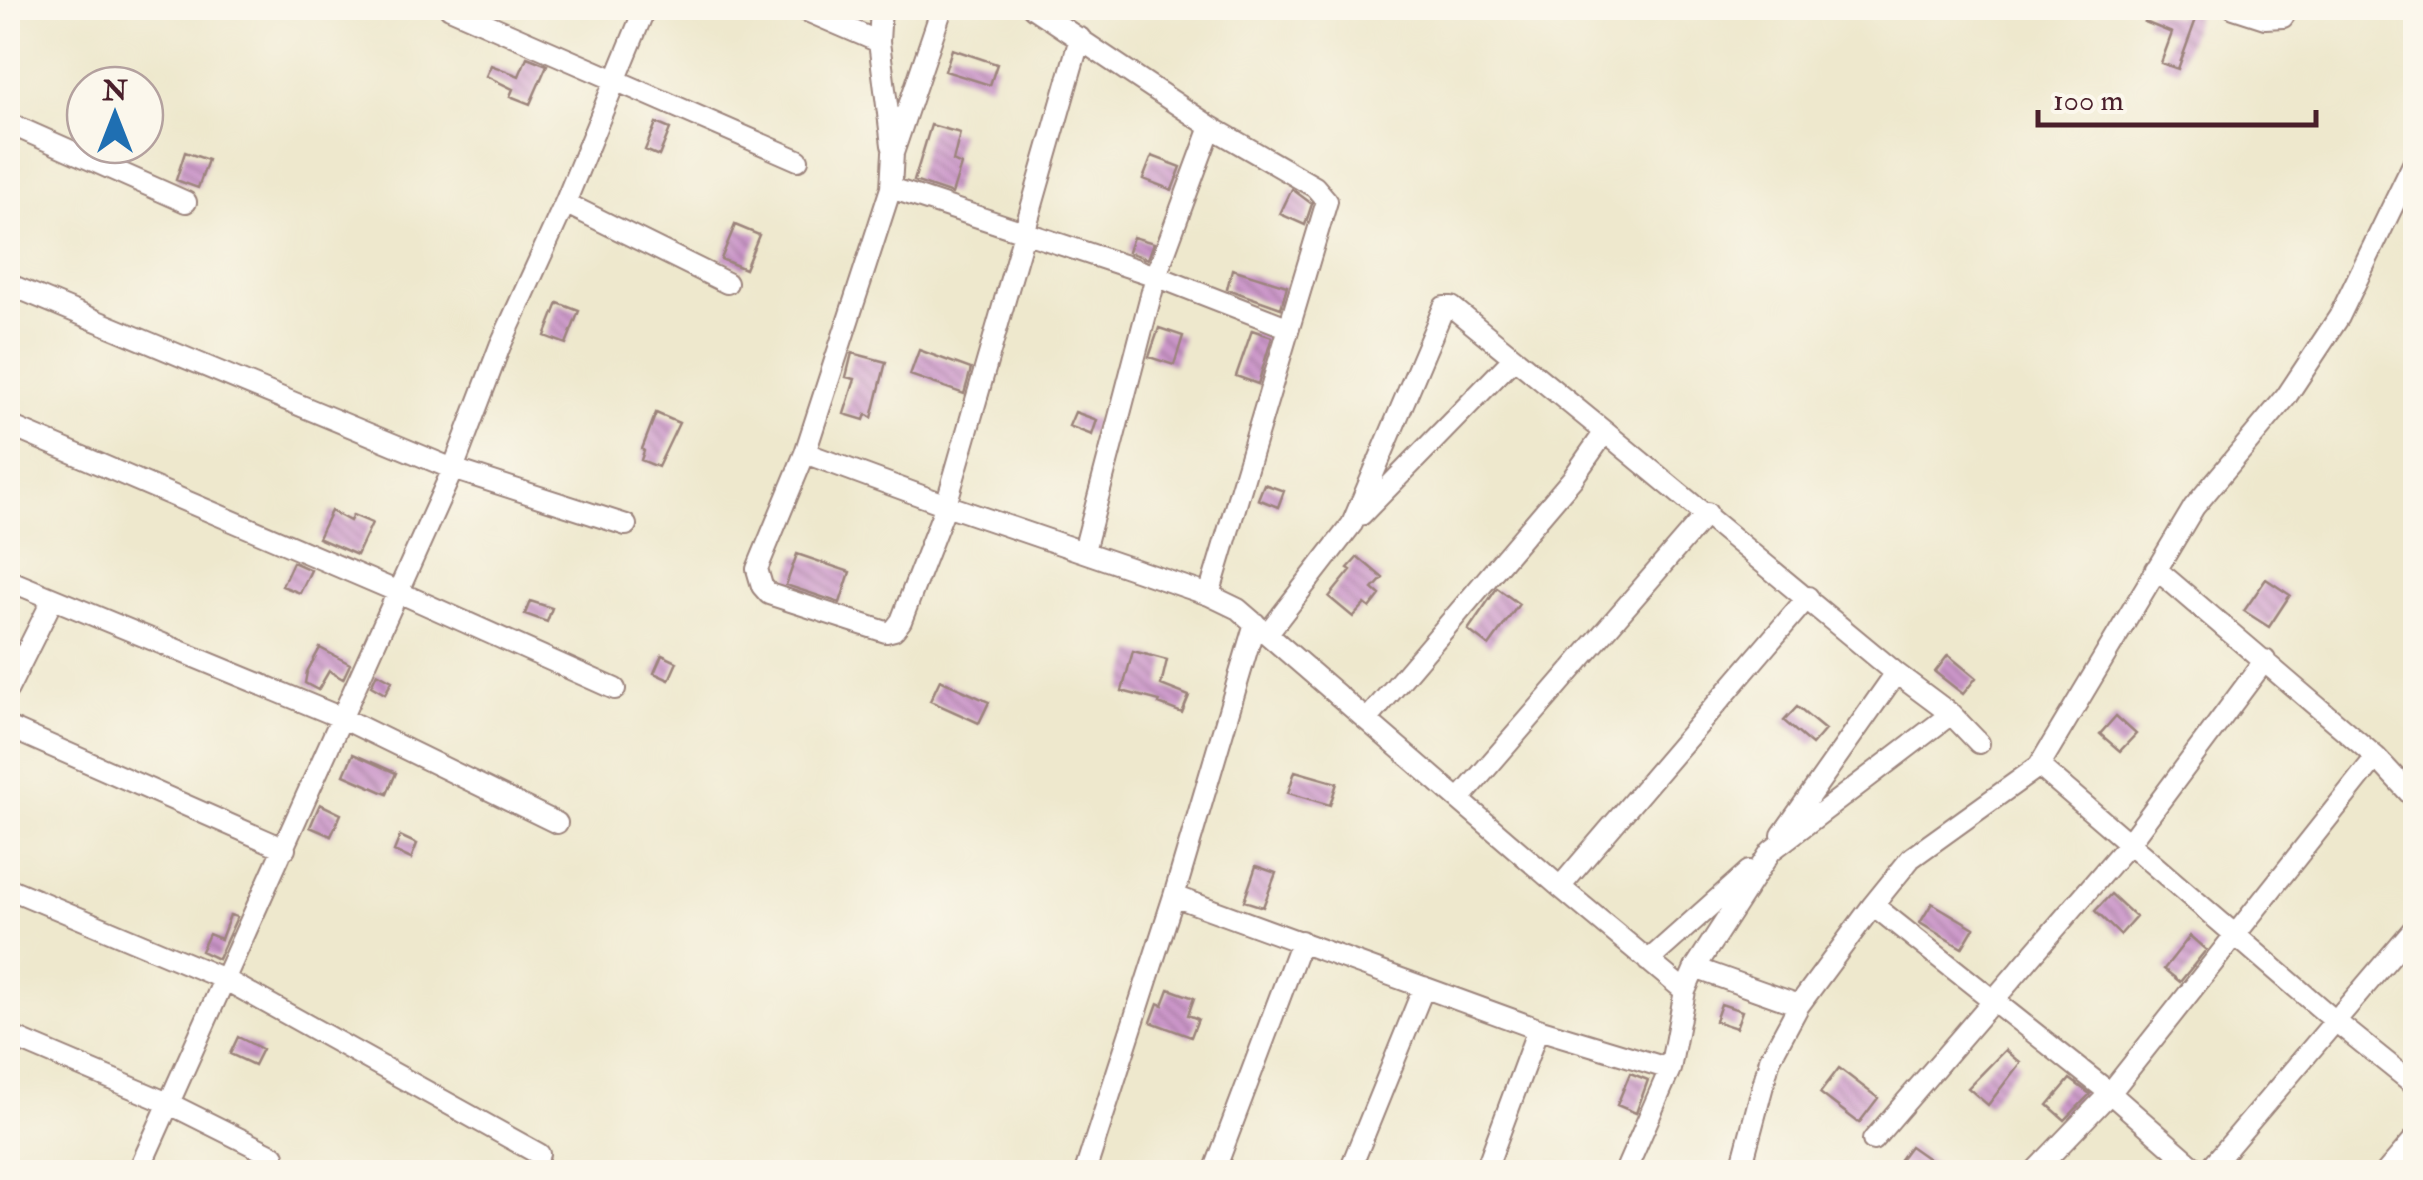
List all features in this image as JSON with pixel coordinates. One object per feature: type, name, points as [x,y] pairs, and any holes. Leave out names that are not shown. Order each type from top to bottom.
[{"type":"street","points":[[450,8],[798,160]]},
{"type":"street","points":[[138,1172],[452,469],[500,346],[565,203],[645,8]]},
{"type":"street","points":[[800,8],[880,42]]},
{"type":"street","points":[[881,8],[880,42],[893,153],[891,188],[805,453],[757,568],[762,586],[769,594],[886,632],[894,630],[901,621],[946,505],[1080,38]]},
{"type":"street","points":[[893,153],[942,8]]},
{"type":"street","points":[[1033,8],[1211,127],[1315,187],[1327,201],[1209,595]]},
{"type":"street","points":[[2234,8],[2274,20],[2283,17],[2288,8]]},
{"type":"street","points":[[8,123],[186,202]]},
{"type":"street","points":[[1084,551],[1156,276],[1211,127]]},
{"type":"street","points":[[1740,1172],[1770,1059],[1799,1005],[1872,904],[1911,858],[2040,766],[2194,507],[2286,397],[2338,317],[2416,158]]},
{"type":"street","points":[[891,188],[1156,276],[1287,327]]},
{"type":"street","points":[[565,203],[727,283]]},
{"type":"street","points":[[8,284],[452,469],[626,526]]},
{"type":"street","points":[[1352,524],[1441,310],[1452,308],[1896,673],[1952,714],[1979,742]]},
{"type":"street","points":[[1084,1172],[1261,629],[1352,524],[1514,358]]},
{"type":"street","points":[[8,425],[614,689]]},
{"type":"street","points":[[1367,720],[1572,479],[1606,432]]},
{"type":"street","points":[[805,453],[1209,595],[1238,609],[1685,990]]},
{"type":"street","points":[[1459,800],[1706,513]]},
{"type":"street","points":[[2156,569],[2376,758],[2416,800]]},
{"type":"street","points":[[8,580],[342,718],[557,823]]},
{"type":"street","points":[[1560,887],[1808,597]]},
{"type":"street","points":[[8,689],[53,599]]},
{"type":"street","points":[[1872,1140],[2128,844],[2265,660]]},
{"type":"street","points":[[1625,1172],[1670,1069],[1685,990],[1695,968],[1770,851],[1896,673]]},
{"type":"street","points":[[1648,961],[1770,851],[1952,714]]},
{"type":"street","points":[[8,727],[285,850]]},
{"type":"street","points":[[2034,1172],[2110,1093],[2376,758]]},
{"type":"street","points":[[2040,766],[2416,1086]]},
{"type":"street","points":[[8,888],[224,979],[540,1154]]},
{"type":"street","points":[[1174,896],[1538,1029],[1670,1069]]},
{"type":"street","points":[[1872,904],[2203,1172],[2416,926]]},
{"type":"street","points":[[1214,1172],[1301,941]]},
{"type":"street","points":[[1695,968],[1799,1005]]},
{"type":"street","points":[[1349,1172],[1424,987]]},
{"type":"street","points":[[1485,1172],[1538,1029]]},
{"type":"street","points":[[8,1035],[168,1103],[274,1156]]},
{"type":"street","points":[[2386,1172],[2416,1137]]},
{"type":"building","points":[[2181,8],[2200,8],[2178,69],[2161,63],[2172,33],[2145,22],[2150,10],[2177,18]]},
{"type":"building","points":[[952,49],[997,64],[990,85],[945,71]]},
{"type":"building","points":[[527,57],[547,65],[530,104],[510,96],[513,89],[486,76],[491,65],[519,76]]},
{"type":"building","points":[[656,123],[670,129],[659,156],[645,150]]},
{"type":"building","points":[[931,125],[960,133],[953,161],[961,165],[952,194],[914,181]]},
{"type":"building","points":[[185,152],[208,160],[198,188],[176,180]]},
{"type":"building","points":[[1152,156],[1181,167],[1172,190],[1143,179]]},
{"type":"building","points":[[1292,189],[1312,204],[1305,225],[1280,214]]},
{"type":"building","points":[[735,225],[759,235],[745,269],[721,259]]},
{"type":"building","points":[[1133,237],[1154,243],[1148,259],[1128,252]]},
{"type":"building","points":[[1232,269],[1287,286],[1281,308],[1227,289]]},
{"type":"building","points":[[558,303],[579,311],[566,344],[545,336]]},
{"type":"building","points":[[1159,328],[1183,336],[1174,365],[1149,357]]},
{"type":"building","points":[[1252,330],[1272,337],[1258,384],[1236,376]]},
{"type":"building","points":[[919,350],[971,369],[964,394],[910,375]]},
{"type":"building","points":[[852,353],[886,362],[872,418],[866,414],[864,420],[844,414],[855,379],[846,377]]},
{"type":"building","points":[[1075,412],[1097,420],[1092,435],[1069,426]]},
{"type":"building","points":[[656,413],[679,423],[658,467],[641,460]]},
{"type":"building","points":[[1264,484],[1284,491],[1278,507],[1258,499]]},
{"type":"building","points":[[331,511],[350,521],[353,515],[372,523],[357,555],[318,538]]},
{"type":"building","points":[[797,554],[850,572],[840,603],[786,585]]},
{"type":"building","points":[[1358,557],[1383,578],[1373,589],[1380,595],[1370,608],[1365,604],[1353,617],[1329,597]]},
{"type":"building","points":[[293,562],[311,570],[300,593],[282,586]]},
{"type":"building","points":[[2266,579],[2290,595],[2269,627],[2244,611]]},
{"type":"building","points":[[1497,588],[1519,604],[1489,646],[1468,630]]},
{"type":"building","points":[[530,601],[552,608],[547,622],[525,614]]},
{"type":"building","points":[[320,648],[350,664],[343,679],[329,671],[318,690],[305,683]]},
{"type":"building","points":[[1133,651],[1167,660],[1161,685],[1189,696],[1182,713],[1159,704],[1160,701],[1122,691]]},
{"type":"building","points":[[662,655],[677,662],[669,680],[654,673]]},
{"type":"building","points":[[1948,655],[1976,678],[1963,694],[1935,672]]},
{"type":"building","points":[[377,673],[392,681],[385,694],[371,686]]},
{"type":"building","points":[[940,680],[989,702],[979,723],[930,701]]},
{"type":"building","points":[[1797,707],[1825,730],[1812,745],[1784,721]]},
{"type":"building","points":[[2116,716],[2136,734],[2120,751],[2100,734]]},
{"type":"building","points":[[353,754],[396,773],[387,794],[344,775]]},
{"type":"building","points":[[1295,771],[1337,783],[1330,805],[1288,793]]},
{"type":"building","points":[[320,804],[341,814],[331,836],[310,827]]},
{"type":"building","points":[[400,836],[417,844],[411,859],[394,851]]},
{"type":"building","points":[[1256,866],[1276,873],[1263,907],[1244,901]]},
{"type":"building","points":[[2111,894],[2136,917],[2120,935],[2095,911]]},
{"type":"building","points":[[1932,903],[1974,928],[1962,948],[1920,923]]},
{"type":"building","points":[[230,915],[237,917],[218,959],[201,951],[209,934],[221,939]]},
{"type":"building","points":[[2190,936],[2206,950],[2180,982],[2164,969]]},
{"type":"building","points":[[1169,989],[1194,998],[1188,1015],[1198,1019],[1191,1037],[1151,1022]]},
{"type":"building","points":[[1721,1004],[1742,1011],[1736,1028],[1715,1021]]},
{"type":"building","points":[[238,1037],[262,1049],[254,1065],[230,1054]]},
{"type":"building","points":[[2005,1050],[2020,1063],[1988,1105],[1968,1088]]},
{"type":"building","points":[[1839,1068],[1878,1098],[1859,1123],[1820,1093]]},
{"type":"building","points":[[1630,1073],[1648,1080],[1636,1113],[1617,1105]]},
{"type":"building","points":[[2070,1079],[2090,1094],[2065,1120],[2048,1105]]},
{"type":"building","points":[[1910,1146],[1947,1172],[1912,1172],[1898,1162]]}]
